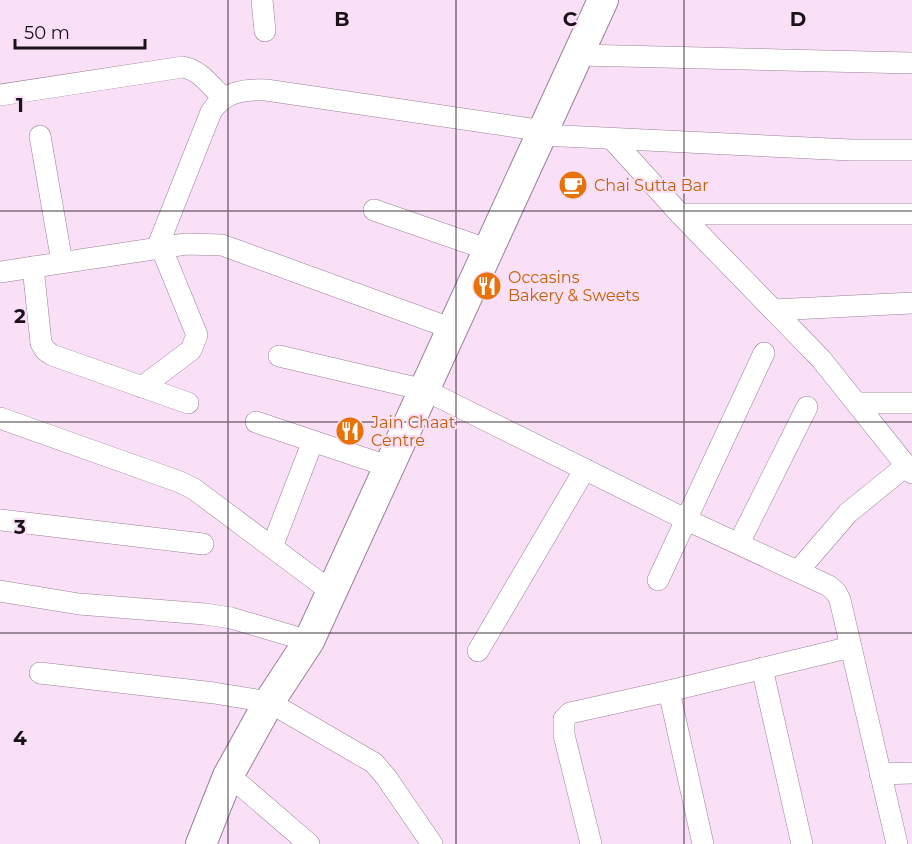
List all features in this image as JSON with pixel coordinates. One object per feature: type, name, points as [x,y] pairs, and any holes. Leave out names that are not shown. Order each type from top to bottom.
[{"type":"highway","points":[[201,844],[228,776],[268,702],[309,641],[603,0]]},
{"type":"street","points":[[262,0],[265,31]]},
{"type":"street","points":[[579,55],[912,63]]},
{"type":"street","points":[[0,95],[183,67],[190,68],[199,74],[223,98]]},
{"type":"street","points":[[142,387],[191,350],[197,335],[159,248],[211,112],[223,98],[238,91],[266,90],[543,133],[612,139],[912,150]]},
{"type":"street","points":[[40,136],[62,262]]},
{"type":"street","points":[[612,139],[680,214],[821,359],[909,462],[848,513],[798,571]]},
{"type":"street","points":[[374,210],[489,250]]},
{"type":"street","points":[[680,214],[912,214]]},
{"type":"street","points":[[0,272],[186,244],[222,245],[453,329]]},
{"type":"street","points":[[33,267],[41,343],[45,350],[52,355],[188,403]]},
{"type":"street","points":[[773,310],[912,303]]},
{"type":"street","points":[[658,580],[764,353]]},
{"type":"street","points":[[279,356],[425,390],[687,520],[830,586],[840,600],[897,844]]},
{"type":"street","points":[[858,403],[912,404]]},
{"type":"street","points":[[739,543],[807,407]]},
{"type":"street","points":[[0,418],[180,482],[208,497],[332,592]]},
{"type":"street","points":[[256,422],[390,467]]},
{"type":"street","points":[[272,547],[313,441]]},
{"type":"street","points":[[478,651],[585,469]]},
{"type":"street","points":[[0,520],[203,544]]},
{"type":"street","points":[[0,591],[79,604],[231,618],[309,641]]},
{"type":"street","points":[[591,844],[564,735],[564,719],[570,713],[851,647]]},
{"type":"street","points":[[762,668],[802,844]]},
{"type":"street","points":[[40,673],[214,693],[268,702],[375,764],[432,844]]},
{"type":"street","points":[[669,691],[703,844]]},
{"type":"street","points":[[880,774],[912,773]]},
{"type":"street","points":[[228,776],[309,844]]},
{"type":"place","name":"Chai Sutta Bar","points":[[573,185]]},
{"type":"place","name":"Occasins Bakery & Sweets","points":[[487,286]]},
{"type":"place","name":"Jain Chaat Centre","points":[[350,431]]}]
